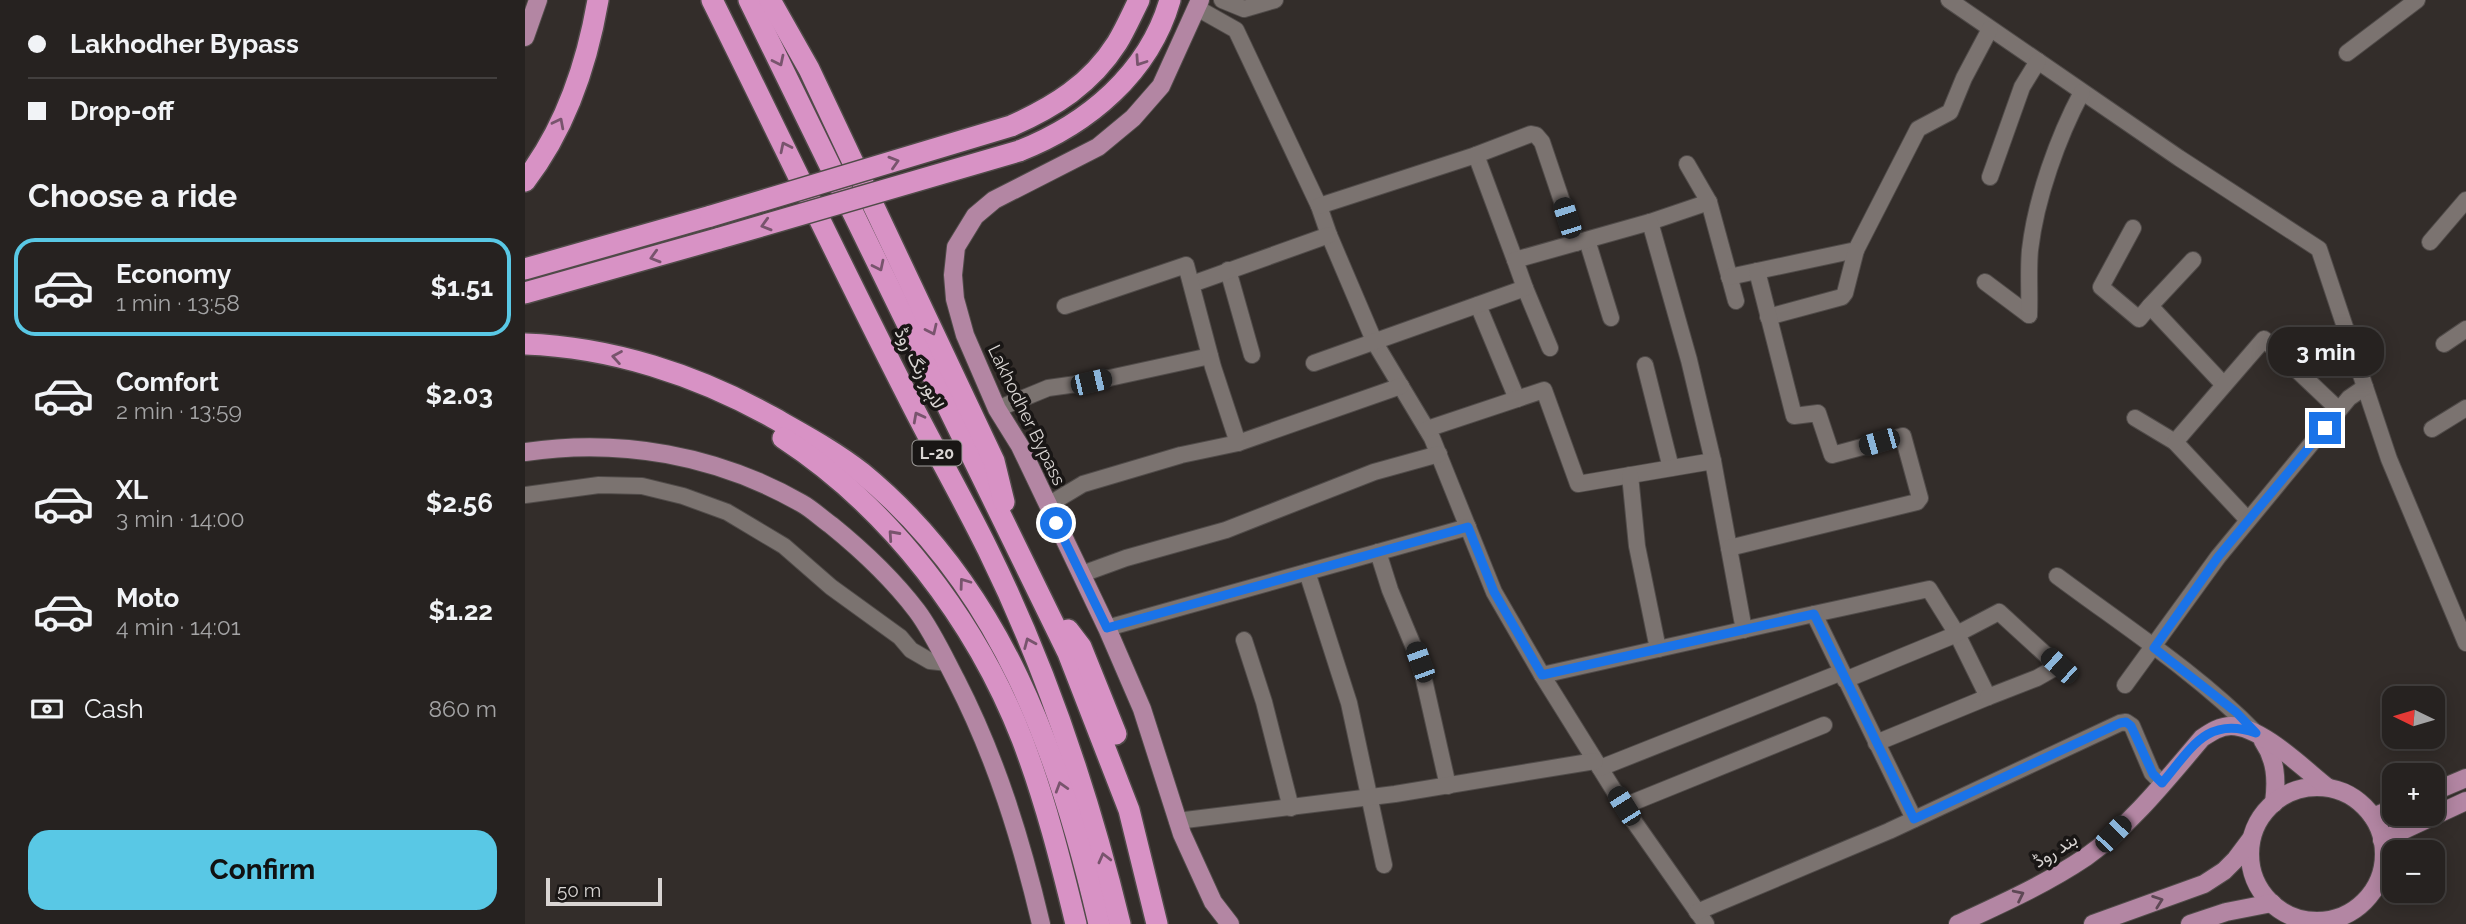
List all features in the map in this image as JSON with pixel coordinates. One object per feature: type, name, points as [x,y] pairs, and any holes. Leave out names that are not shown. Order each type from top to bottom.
[{"type":"highway","points":[[525,181],[561,122],[585,60],[598,0]]},
{"type":"highway","name":"لاہور رنگ روڈ","points":[[712,0],[907,394],[989,551],[1036,660],[1072,757],[1100,842],[1120,924]]},
{"type":"highway","name":"لاہور رنگ روڈ","points":[[749,0],[1038,589],[1084,692],[1129,810],[1157,924]]},
{"type":"highway","points":[[770,0],[809,69],[994,461],[1014,540]]},
{"type":"highway","points":[[525,270],[1011,126],[1059,102],[1085,81],[1117,43],[1139,0]]},
{"type":"highway","points":[[525,293],[1019,151],[1043,141],[1109,97],[1131,74],[1151,45],[1170,0]]},
{"type":"highway","points":[[525,344],[559,345],[633,360],[710,385],[821,445],[859,471],[886,494],[943,553],[992,626],[1026,694],[1059,779],[1099,924]]},
{"type":"highway","points":[[667,371],[724,401],[802,450],[870,509],[933,581],[959,617],[987,665],[1023,740],[1076,924]]},
{"type":"highway","points":[[1038,589],[1081,647],[1096,680],[1146,824],[1171,924]]},
{"type":"main road","points":[[525,37],[538,0]]},
{"type":"main road","name":"Lakhodher Bypass","points":[[1199,4],[1161,86],[1133,118],[1098,147],[994,200],[975,216],[956,247],[953,275],[955,299],[965,335],[997,409],[1020,446],[1107,628],[1142,709],[1177,821],[1213,902],[1230,924]]},
{"type":"main road","points":[[525,452],[584,447],[656,452],[727,469],[803,503],[864,551],[918,612],[948,663],[975,718],[1014,820],[1041,924]]},
{"type":"main road","name":"بند روڈ","points":[[1958,924],[2024,893],[2088,855],[2113,834],[2201,738],[2230,726],[2256,733]]},
{"type":"main road","points":[[2256,733],[2327,787],[2345,793],[2361,803],[2373,817],[2382,840],[2466,801]]},
{"type":"main road","points":[[2256,733],[2272,758],[2276,787],[2274,803]]},
{"type":"main road","points":[[2445,787],[2466,778]]},
{"type":"main road","points":[[2093,924],[2204,884],[2230,866],[2251,839],[2260,819],[2274,803],[2299,789],[2327,787]]},
{"type":"main road","points":[[2373,817],[2382,813]]},
{"type":"main road","points":[[2251,839],[2250,857],[2260,890],[2284,912],[2299,918],[2346,920],[2376,884],[2382,862]]},
{"type":"main road","points":[[2190,924],[2226,912],[2272,903]]},
{"type":"street","points":[[1222,0],[1244,9],[1275,0]]},
{"type":"street","points":[[1948,0],[2319,248],[2389,459],[2466,643]]},
{"type":"street","points":[[2347,53],[2417,0]]},
{"type":"street","points":[[1199,4],[1236,30],[1319,206],[1375,343],[1439,454],[1494,592],[1597,765],[1701,918],[2120,723],[2126,722],[2131,726],[2153,774],[2162,783]]},
{"type":"street","points":[[1767,317],[1842,297],[1856,250],[1918,129],[1950,112],[1964,78],[1990,29]]},
{"type":"street","points":[[1990,177],[2022,87],[2038,61]]},
{"type":"street","points":[[1985,282],[2029,315],[2030,251],[2040,205],[2067,120],[2083,92]]},
{"type":"street","points":[[1319,206],[1476,155],[1531,134],[1536,135],[1542,142],[1611,318]]},
{"type":"street","points":[[1476,155],[1550,348]]},
{"type":"street","points":[[1687,164],[1709,202],[1736,301]]},
{"type":"street","points":[[2430,242],[2466,200]]},
{"type":"street","points":[[1515,260],[1650,222],[1709,202]]},
{"type":"street","points":[[1650,222],[1689,360],[1713,461],[1744,630]]},
{"type":"street","points":[[2133,228],[2101,287],[2139,319],[2193,260]]},
{"type":"street","points":[[1192,284],[1329,236]]},
{"type":"street","points":[[1729,277],[1856,250]]},
{"type":"street","points":[[1066,306],[1186,265],[1210,356],[1238,443]]},
{"type":"street","points":[[1229,270],[1252,355]]},
{"type":"street","points":[[1729,548],[1917,502],[1920,498],[1903,436],[1832,455],[1818,413],[1794,416],[1757,271]]},
{"type":"street","points":[[1314,363],[1525,288]]},
{"type":"street","points":[[1479,305],[1517,399]]},
{"type":"street","points":[[2150,306],[2224,385]]},
{"type":"street","points":[[2444,344],[2466,329]]},
{"type":"street","points":[[2175,442],[2264,339],[2339,410]]},
{"type":"street","points":[[997,409],[1048,388],[1091,382],[1210,356]]},
{"type":"street","points":[[1645,365],[1671,468]]},
{"type":"street","points":[[1048,505],[1083,484],[1181,455],[1238,443],[1401,386]]},
{"type":"street","points":[[2126,685],[2218,557],[2349,398],[2365,387]]},
{"type":"street","points":[[1427,429],[1544,390],[1578,484],[1713,461]]},
{"type":"street","points":[[2432,429],[2466,408]]},
{"type":"street","points":[[2135,418],[2175,442],[2248,520]]},
{"type":"street","points":[[1082,574],[1126,558],[1226,530],[1374,472],[1439,454]]},
{"type":"street","points":[[1630,475],[1637,546],[1658,649]]},
{"type":"street","points":[[525,495],[599,485],[642,486],[683,496],[727,512],[784,545],[831,587],[900,637],[911,650],[930,661],[948,663]]},
{"type":"street","points":[[1107,628],[1468,527]]},
{"type":"street","points":[[1378,552],[1390,590],[1420,662],[1448,786]]},
{"type":"street","points":[[1307,572],[1349,703],[1384,865]]},
{"type":"street","points":[[2057,576],[2236,712],[2256,733]]},
{"type":"street","points":[[1542,675],[1929,589],[1957,634],[1988,697]]},
{"type":"street","points":[[1177,821],[1597,765],[1957,634],[1999,612],[2059,666],[2037,678],[1876,743]]},
{"type":"street","points":[[1814,614],[1914,819]]},
{"type":"street","points":[[1244,640],[1264,702],[1290,808]]},
{"type":"street","points":[[1624,806],[1824,725]]},
{"type":"route","points":[[1056,523],[1107,628],[1468,527],[1494,592],[1542,675],[1814,614],[1914,819],[2120,723],[2126,722],[2131,726],[2153,774],[2162,783],[2201,738],[2212,732],[2230,726],[2242,727],[2256,733],[2236,712],[2154,648],[2218,557],[2325,428]]}]
